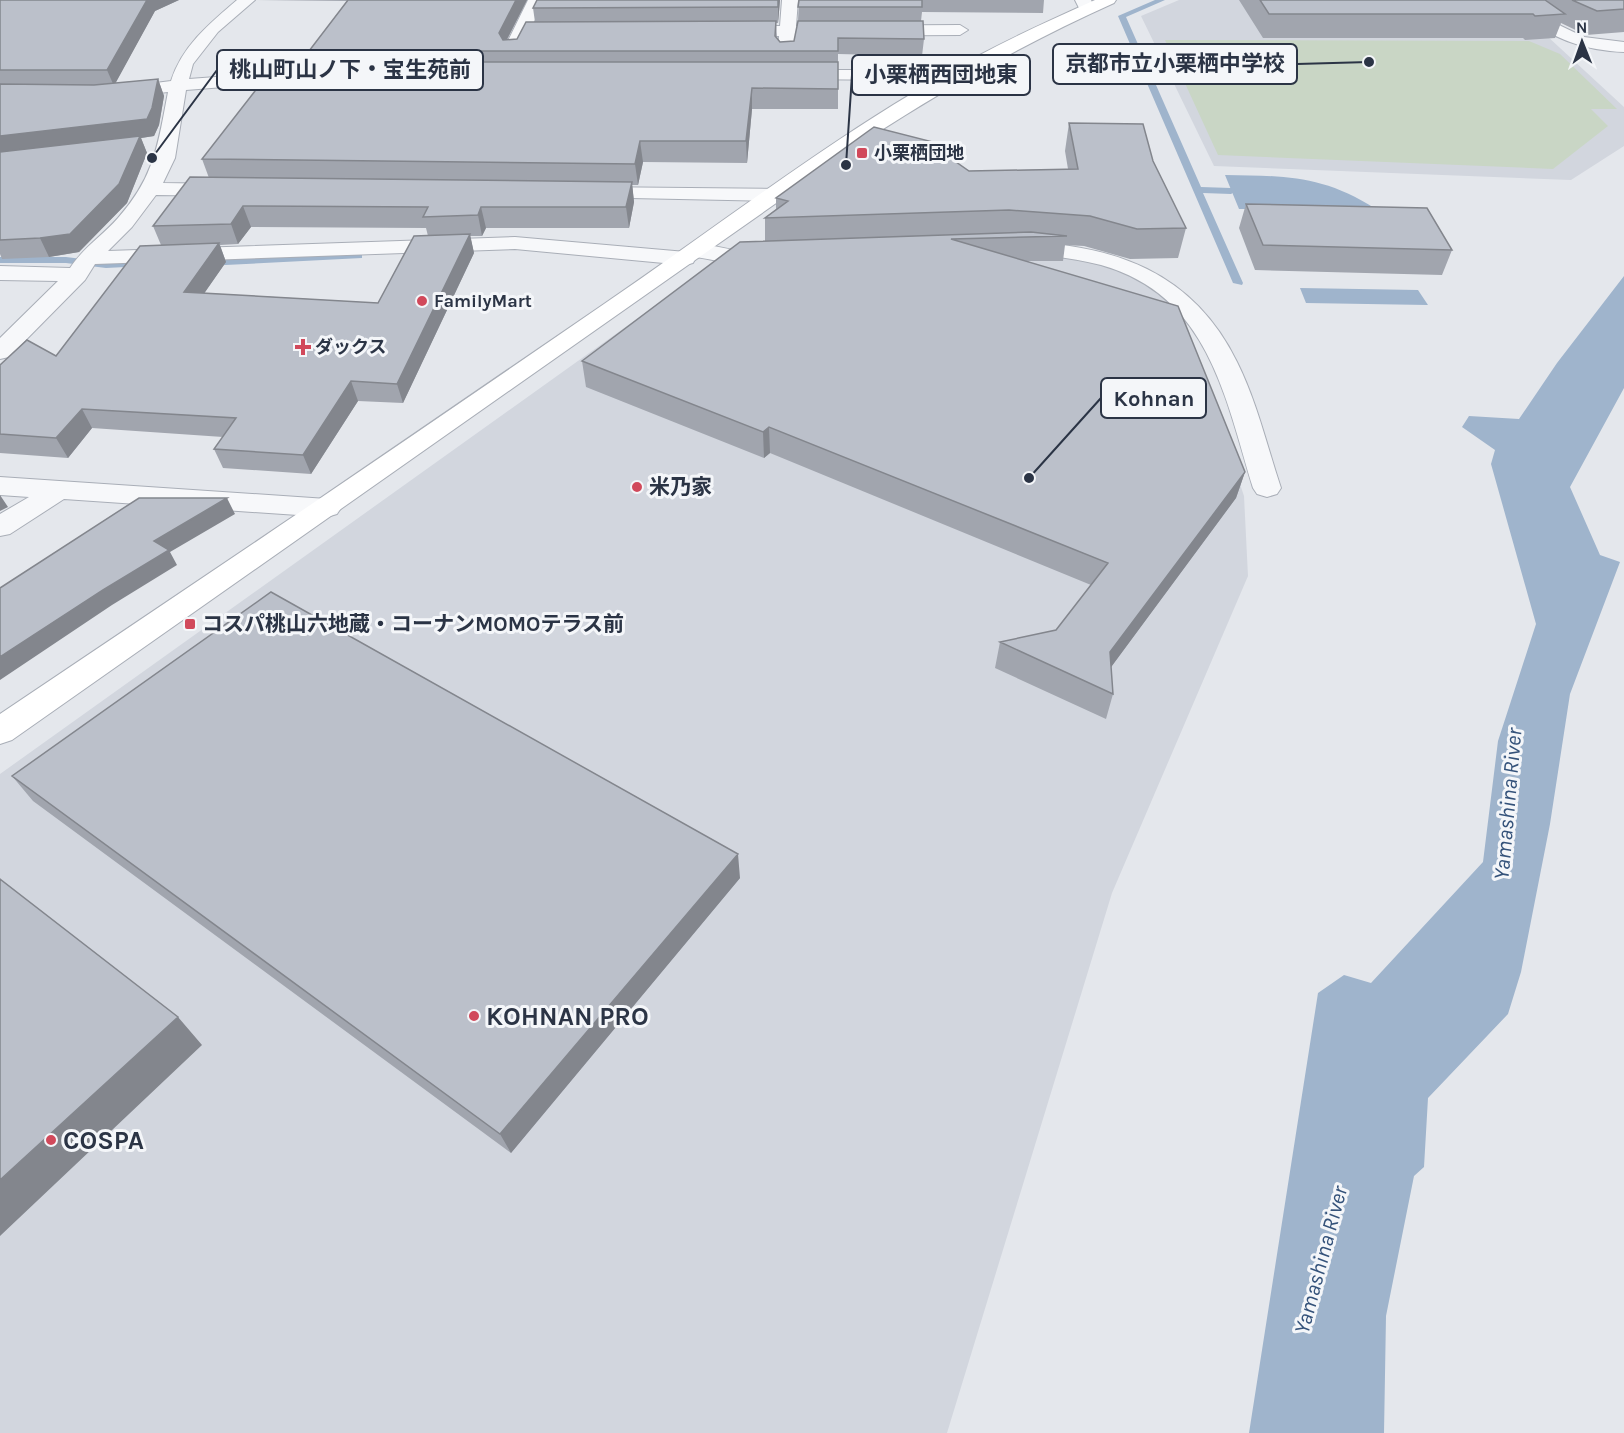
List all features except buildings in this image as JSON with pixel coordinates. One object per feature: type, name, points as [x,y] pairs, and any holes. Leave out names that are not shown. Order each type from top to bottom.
[{"type":"street","points":[[0,352],[125,223],[150,189],[165,158],[178,85],[185,63],[212,29],[246,0]]},
{"type":"street","points":[[520,76],[499,76],[536,0]]},
{"type":"street","points":[[790,0],[787,31],[778,75],[909,75],[944,82]]},
{"type":"street","points":[[0,731],[944,82],[1085,4],[1108,0]]},
{"type":"street","points":[[1520,0],[1550,28],[1563,36],[1602,46],[1624,47]]},
{"type":"street","points":[[718,31],[960,30]]},
{"type":"street","points":[[522,32],[545,31]]},
{"type":"street","points":[[101,95],[178,85],[290,75],[325,75]]},
{"type":"street","points":[[145,146],[167,143]]},
{"type":"street","points":[[150,189],[246,190]]},
{"type":"street","points":[[569,193],[777,195]]},
{"type":"street","points":[[0,273],[82,266],[515,243],[742,258],[790,257]]},
{"type":"street","points":[[992,250],[1063,249],[1107,258],[1154,280],[1193,310],[1224,362],[1267,488]]},
{"type":"street","points":[[0,486],[327,508]]},
{"type":"street","points":[[0,526],[59,490]]},
{"type":"shaded area","points":[[1179,0],[1508,0],[1624,107],[1624,146],[1571,180],[1214,166],[1141,16]]},
{"type":"shaded area","points":[[1071,256],[1121,269],[1144,281],[1181,308],[1244,496],[1248,576],[1112,893],[947,1433],[0,1433],[0,774],[701,273]]},
{"type":"green space","points":[[1165,40],[1529,41],[1560,54],[1617,109],[1591,109],[1608,126],[1553,169],[1218,155]]},
{"type":"water","points":[[1225,175],[1285,177],[1321,184],[1338,189],[1376,209],[1239,209]]},
{"type":"water","name":"Yamashina River","points":[[1624,276],[1624,388],[1570,487],[1600,555],[1620,562],[1570,694],[1550,824],[1521,972],[1508,1014],[1428,1098],[1424,1167],[1414,1176],[1386,1316],[1384,1433],[1249,1433],[1318,993],[1344,975],[1371,983],[1483,862],[1498,741],[1536,624],[1491,464],[1495,450],[1462,427],[1469,416],[1519,419],[1557,363]]},
{"type":"water","points":[[1300,288],[1418,290],[1428,305],[1306,303]]},
{"type":"waterway","points":[[1161,0],[1122,16],[1238,283]]},
{"type":"waterway","points":[[1198,190],[1231,191]]},
{"type":"waterway","points":[[205,263],[358,256]]},
{"type":"waterway","points":[[0,260],[66,260],[106,265],[145,263]]},
{"type":"place","name":"京都市立小栗栖中学校","points":[[1369,62]]},
{"type":"place","name":"小栗栖団地","points":[[862,153]]},
{"type":"place","name":"桃山町山ノ下・宝生苑前","points":[[152,158]]},
{"type":"place","name":"小栗栖西団地東","points":[[846,165]]},
{"type":"place","name":"FamilyMart","points":[[422,301]]},
{"type":"place","name":"ダックス","points":[[303,347]]},
{"type":"place","name":"Kohnan","points":[[1029,478]]},
{"type":"place","name":"米乃家","points":[[637,487]]},
{"type":"place","name":"コスパ桃山六地蔵・コーナンMOMOテラス前","points":[[190,624]]},
{"type":"place","name":"KOHNAN PRO","points":[[474,1016]]},
{"type":"place","name":"COSPA","points":[[51,1140]]}]
